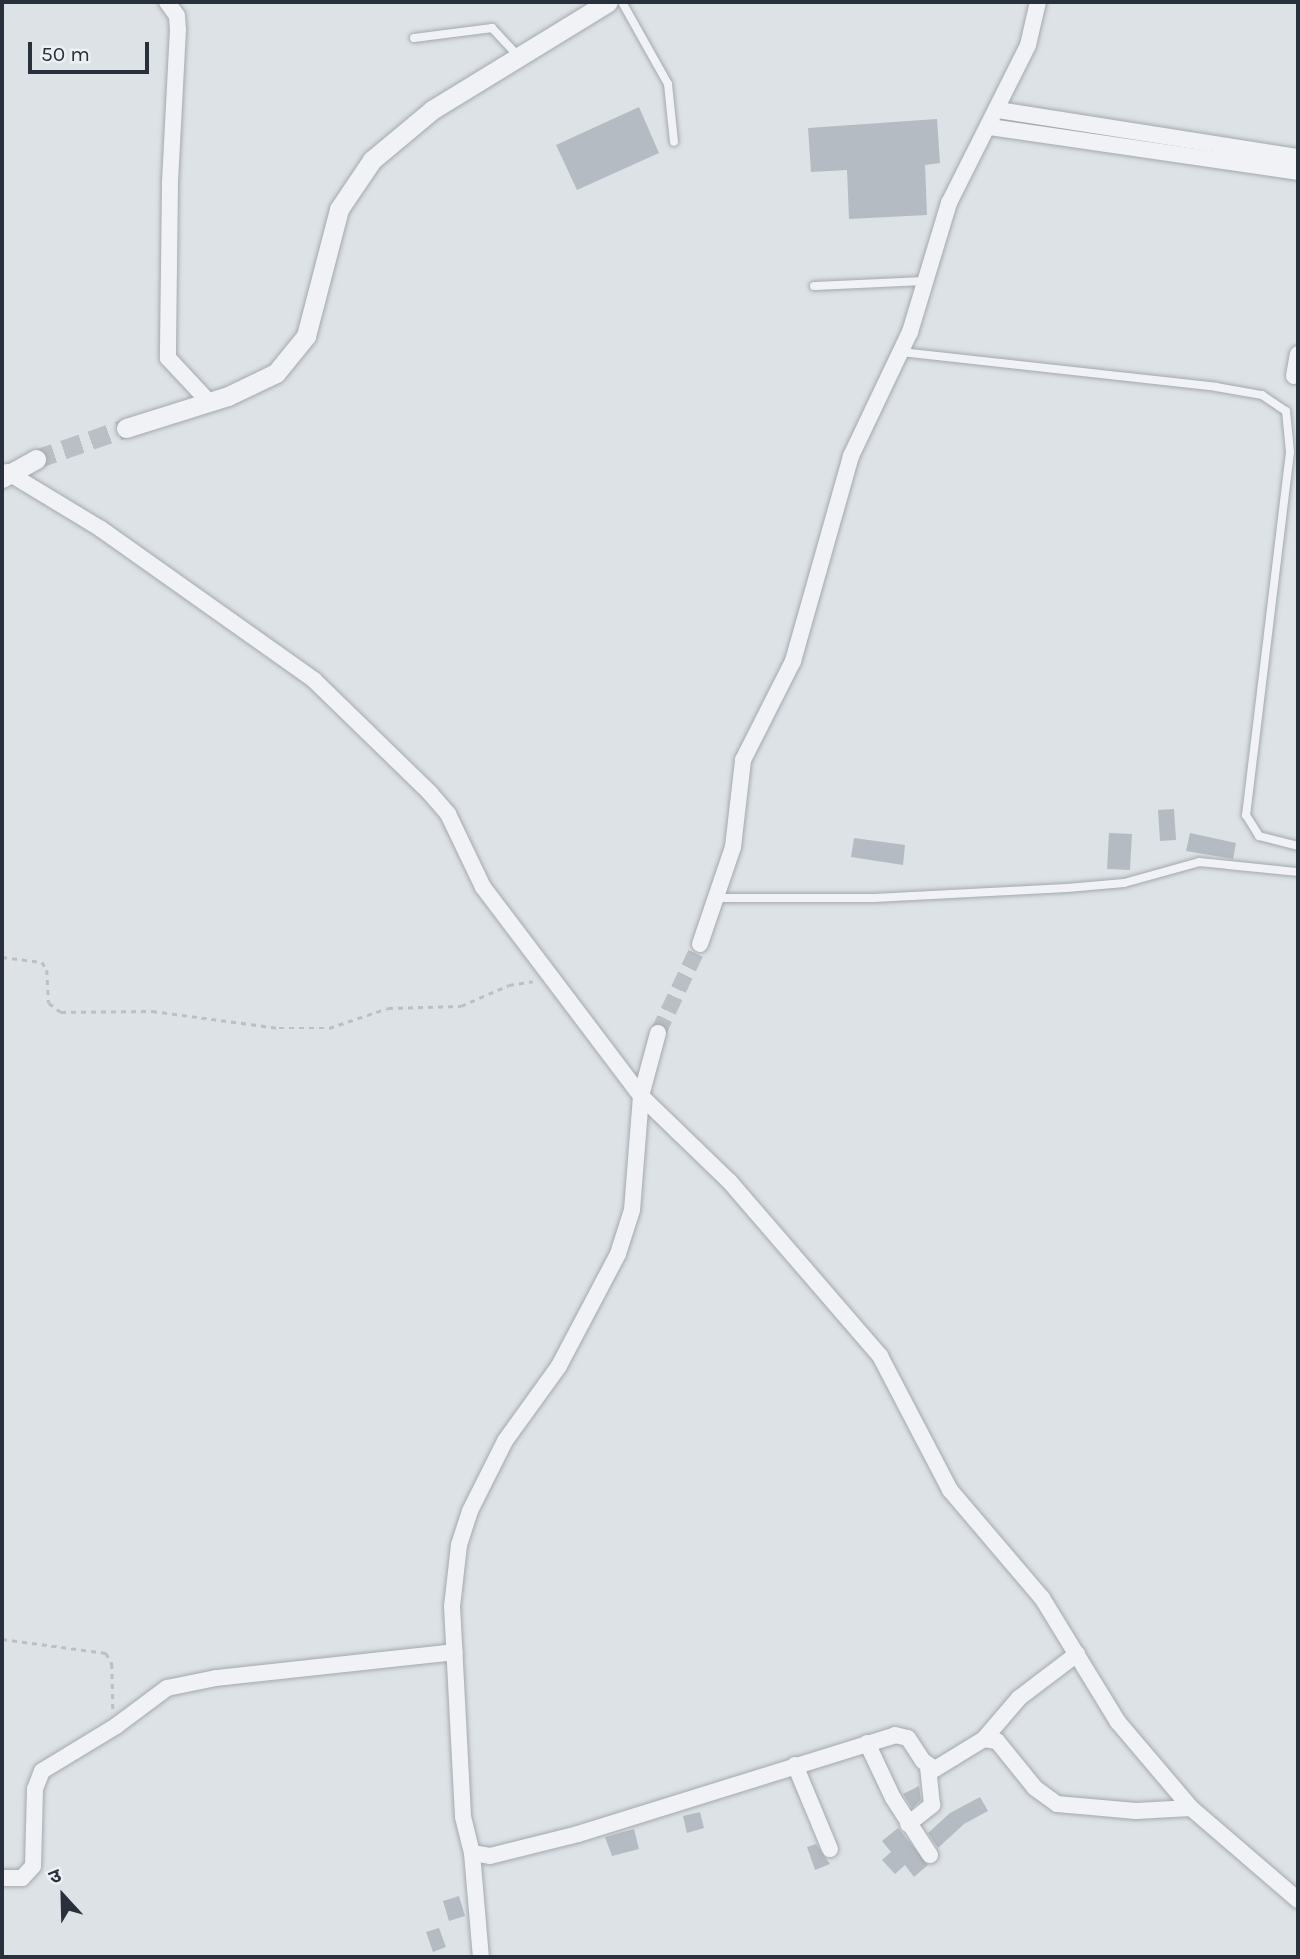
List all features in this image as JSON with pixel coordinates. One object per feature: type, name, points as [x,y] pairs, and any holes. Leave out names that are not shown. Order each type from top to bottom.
[{"type":"street","points":[[167,2],[177,16],[178,29],[170,184],[168,358],[209,402]]},
{"type":"street","points":[[126,428],[209,402],[276,373],[294,356],[316,310],[339,209],[372,160],[432,110],[608,2]]},
{"type":"street","points":[[700,944],[719,898],[733,847],[743,760],[793,661],[851,456],[901,352],[949,203],[990,127],[1028,45],[1038,2]]},
{"type":"street","points":[[998,110],[1298,157]]},
{"type":"street","points":[[990,127],[1298,172]]},
{"type":"street","points":[[1294,376],[1298,354]]},
{"type":"street","points":[[4,475],[36,459]]},
{"type":"street","points":[[4,475],[161,570],[344,706],[448,814],[483,887],[555,978],[641,1096],[730,1182],[880,1356],[950,1490],[1028,1580],[1118,1722],[1191,1808],[1298,1900]]},
{"type":"street","points":[[481,1957],[469,1845],[455,1652],[453,1573],[470,1511],[505,1441],[559,1366],[618,1254],[632,1210],[641,1096],[658,1033]]},
{"type":"street","points":[[2,1878],[22,1878],[33,1866],[36,1789],[41,1771],[116,1726],[152,1697],[186,1683],[455,1652]]},
{"type":"street","points":[[928,1767],[943,1766],[984,1739],[1004,1713],[1077,1654]]},
{"type":"street","points":[[469,1845],[490,1856],[578,1834],[795,1765],[902,1735],[928,1767],[932,1805],[908,1825]]},
{"type":"street","points":[[984,1739],[997,1741],[1035,1788],[1057,1804],[1136,1811],[1191,1808]]},
{"type":"street","points":[[867,1743],[908,1825],[930,1855]]},
{"type":"street","points":[[795,1765],[830,1849]]},
{"type":"lane","points":[[622,2],[668,83],[674,142]]},
{"type":"lane","points":[[414,38],[492,28],[519,57]]},
{"type":"lane","points":[[814,286],[925,281]]},
{"type":"lane","points":[[901,352],[1228,389],[1262,395],[1286,411],[1290,452],[1246,815],[1259,836],[1298,846]]},
{"type":"lane","points":[[719,898],[874,898],[1067,888],[1124,883],[1199,862],[1298,872]]},
{"type":"path","points":[[2,957],[42,962],[47,970],[49,1003],[61,1012],[152,1011],[279,1028],[329,1028],[388,1008],[461,1006],[509,985],[555,978]]},
{"type":"path","points":[[2,1639],[106,1653],[112,1664],[110,1696],[116,1726]]},
{"type":"building","points":[[639,107],[659,153],[577,190],[556,145]]},
{"type":"building","points":[[937,119],[940,163],[925,165],[927,215],[849,219],[847,170],[811,172],[808,128]]},
{"type":"building","points":[[1174,809],[1176,840],[1160,841],[1158,810]]},
{"type":"building","points":[[1109,833],[1132,834],[1130,870],[1107,869]]},
{"type":"building","points":[[1190,833],[1236,843],[1233,859],[1186,851]]},
{"type":"building","points":[[854,838],[905,845],[903,865],[851,857]]},
{"type":"building","points":[[919,1786],[921,1800],[912,1808],[903,1794]]},
{"type":"building","points":[[980,1797],[988,1811],[964,1824],[938,1848],[928,1833],[950,1813]]},
{"type":"building","points":[[700,1812],[704,1828],[687,1833],[683,1816]]},
{"type":"building","points":[[898,1828],[928,1865],[914,1877],[905,1865],[895,1874],[882,1860],[891,1852],[882,1841]]},
{"type":"building","points":[[634,1829],[639,1849],[612,1856],[605,1837]]},
{"type":"building","points":[[816,1844],[830,1864],[815,1870],[807,1847]]},
{"type":"building","points":[[459,1896],[465,1916],[449,1921],[443,1901]]},
{"type":"building","points":[[439,1928],[446,1947],[433,1952],[426,1932]]},
{"type":"tunnel","points":[[36,459],[126,428]]},
{"type":"tunnel","points":[[658,1033],[700,944]]}]
